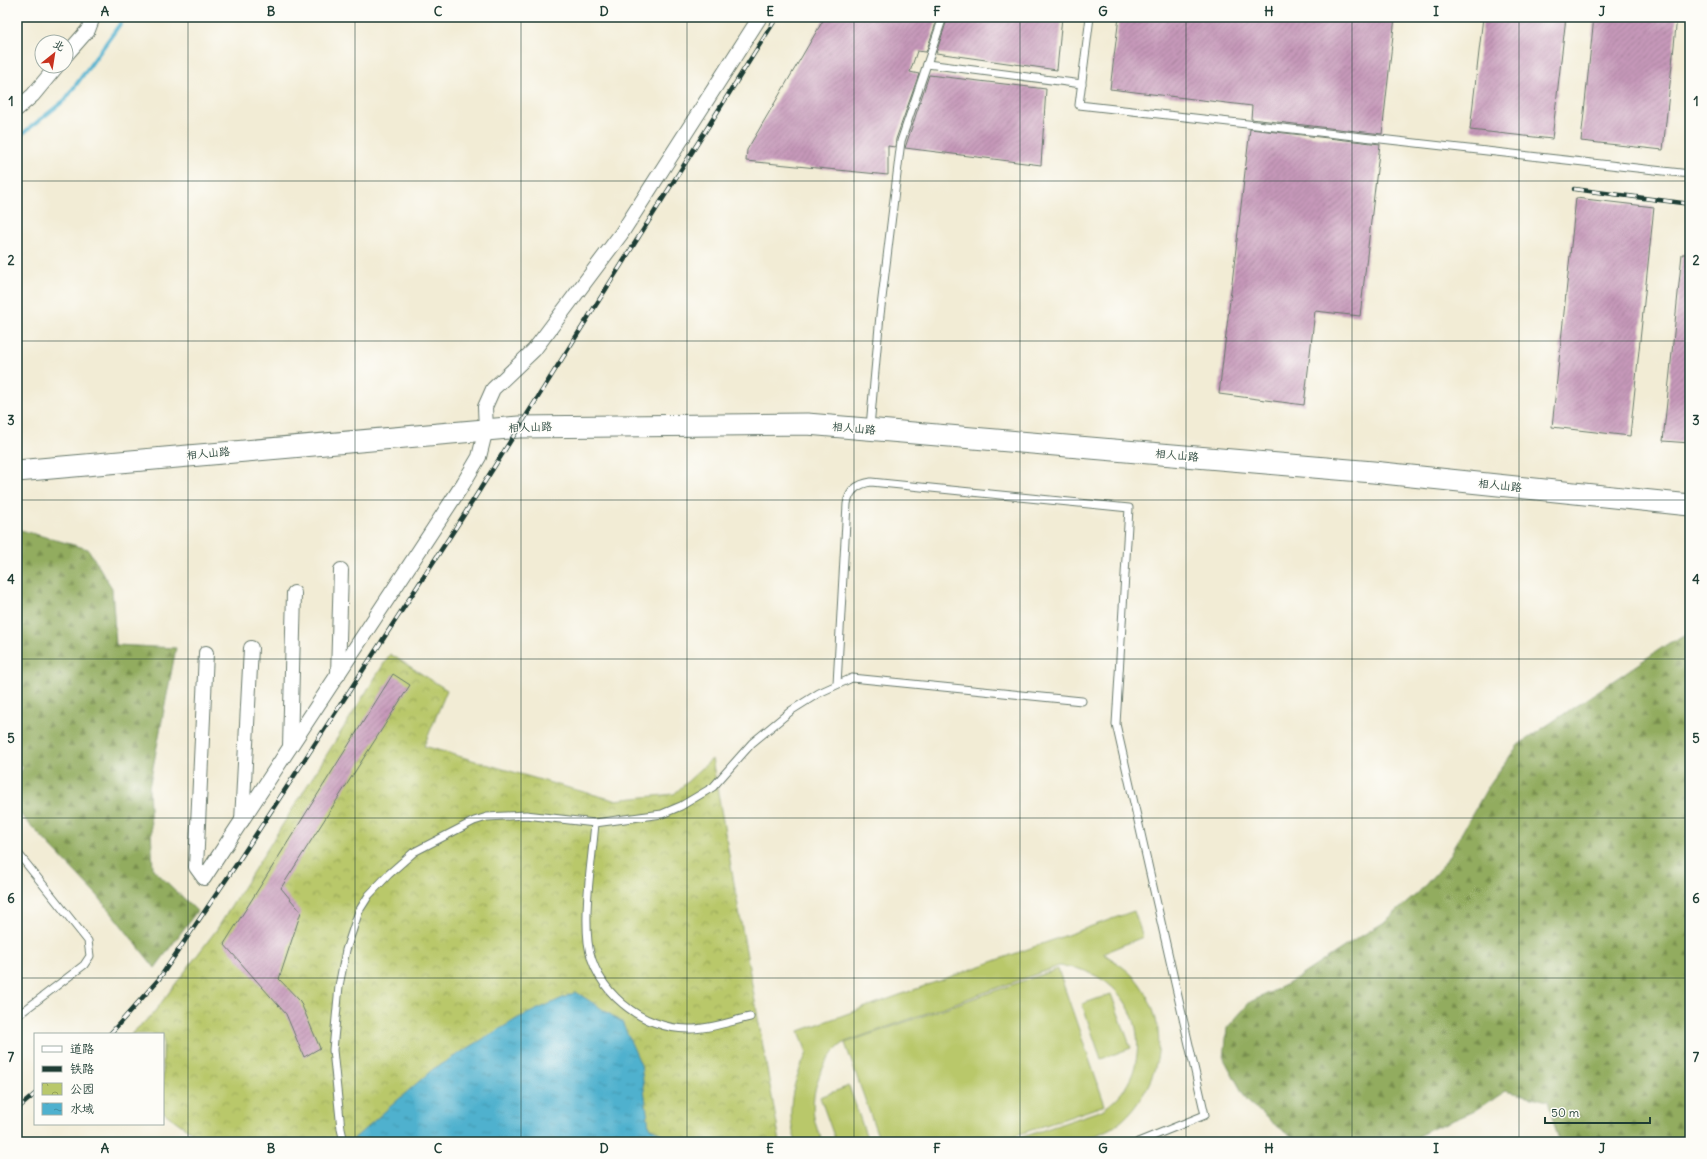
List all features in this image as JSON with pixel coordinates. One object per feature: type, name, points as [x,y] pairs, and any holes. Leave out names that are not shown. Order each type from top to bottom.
[{"type":"street","points":[[74,46],[88,30],[93,17]]},
{"type":"street","points":[[206,653],[196,867],[204,878],[463,484],[479,457],[486,430],[484,407],[493,389],[534,350],[620,234],[760,17]]},
{"type":"street","points":[[17,109],[33,95],[50,74]]},
{"type":"street","name":"相人山路","points":[[17,471],[519,427],[807,424],[1374,472],[1690,505]]},
{"type":"street","points":[[338,675],[341,570]]},
{"type":"street","points":[[290,747],[294,593]]},
{"type":"street","points":[[242,821],[251,648]]},
{"type":"lane","points":[[870,429],[880,315],[901,141],[943,17]]},
{"type":"lane","points":[[1090,17],[1079,105],[1690,174]]},
{"type":"lane","points":[[927,64],[1082,84]]},
{"type":"lane","points":[[837,684],[847,504],[850,494],[859,485],[871,482],[1129,508],[1116,724],[1205,1115],[1138,1142]]},
{"type":"lane","points":[[344,1142],[341,1129],[332,1050],[339,986],[346,950],[359,911],[369,895],[389,874],[414,852],[480,819],[496,815],[526,815],[595,823],[662,814],[681,806],[713,787],[752,743],[792,710],[819,693],[852,678],[1082,701]]},
{"type":"lane","points":[[595,823],[588,906],[588,941],[596,970],[614,997],[634,1012],[649,1020],[670,1027],[690,1029],[707,1027],[750,1017]]},
{"type":"lane","points":[[17,852],[88,941],[90,956],[84,965],[17,1016]]},
{"type":"green space","points":[[17,529],[88,549],[112,588],[116,645],[176,648],[149,788],[153,869],[197,911],[155,968],[98,896],[17,811],[17,777],[22,769],[17,757]]},
{"type":"green space","points":[[1690,634],[1690,1142],[1559,1142],[1548,1101],[1506,1091],[1473,1112],[1434,1128],[1406,1142],[1300,1142],[1274,1124],[1247,1101],[1224,1059],[1227,1028],[1250,1002],[1288,984],[1383,923],[1418,893],[1444,864],[1489,785],[1518,745],[1669,643]]},
{"type":"green space","points":[[390,654],[447,690],[424,746],[614,800],[674,794],[712,759],[780,1142],[205,1142],[164,1113],[164,1033],[132,1033],[152,1015],[217,929]]},
{"type":"green space","points":[[1134,911],[1143,937],[1103,953],[1130,973],[1143,989],[1155,1017],[1159,1046],[1153,1074],[1147,1088],[1132,1110],[1116,1125],[1078,1142],[1008,1142],[1102,1110],[1109,1105],[1126,1087],[1133,1072],[1137,1055],[1137,1037],[1134,1021],[1128,1006],[1118,993],[1106,982],[1092,974],[1076,968],[1059,966],[845,1042],[826,1062],[815,1088],[813,1102],[814,1116],[817,1130],[824,1142],[796,1142],[791,1119],[792,1096],[794,1085],[807,1053],[799,1031]]},
{"type":"green space","points":[[1058,969],[1105,1105],[996,1142],[880,1142],[845,1043]]},
{"type":"green space","points":[[1111,994],[1131,1048],[1101,1059],[1082,1004]]},
{"type":"green space","points":[[849,1086],[868,1141],[867,1142],[836,1142],[820,1097]]},
{"type":"water","points":[[576,992],[622,1022],[641,1065],[649,1127],[677,1142],[350,1142],[433,1069],[518,1018]]},
{"type":"building","points":[[825,17],[938,17],[926,52],[917,51],[910,72],[919,74],[896,139],[895,147],[888,146],[888,175],[746,161],[747,150]]},
{"type":"building","points":[[948,17],[1062,17],[1057,70],[936,53]]},
{"type":"building","points":[[1119,17],[1395,17],[1382,134],[1251,119],[1252,106],[1110,89]]},
{"type":"building","points":[[1483,17],[1566,17],[1552,139],[1470,130]]},
{"type":"building","points":[[1594,17],[1677,17],[1663,150],[1581,141]]},
{"type":"building","points":[[929,75],[1046,89],[1041,165],[905,148]]},
{"type":"building","points":[[1250,129],[1380,144],[1360,316],[1315,311],[1304,405],[1219,394]]},
{"type":"building","points":[[1576,198],[1654,207],[1630,436],[1552,427]]},
{"type":"building","points":[[1682,254],[1690,254],[1690,443],[1663,441]]},
{"type":"building","points":[[393,674],[410,685],[281,888],[301,912],[279,979],[300,1001],[320,1048],[304,1057],[286,1014],[224,944]]},
{"type":"waterway","points":[[17,138],[65,100],[125,17]]},
{"type":"railway","points":[[111,1033],[159,979],[236,865],[462,518],[777,17]]},
{"type":"railway","points":[[1574,189],[1690,204]]},
{"type":"railway","points":[[17,1109],[34,1095]]}]
